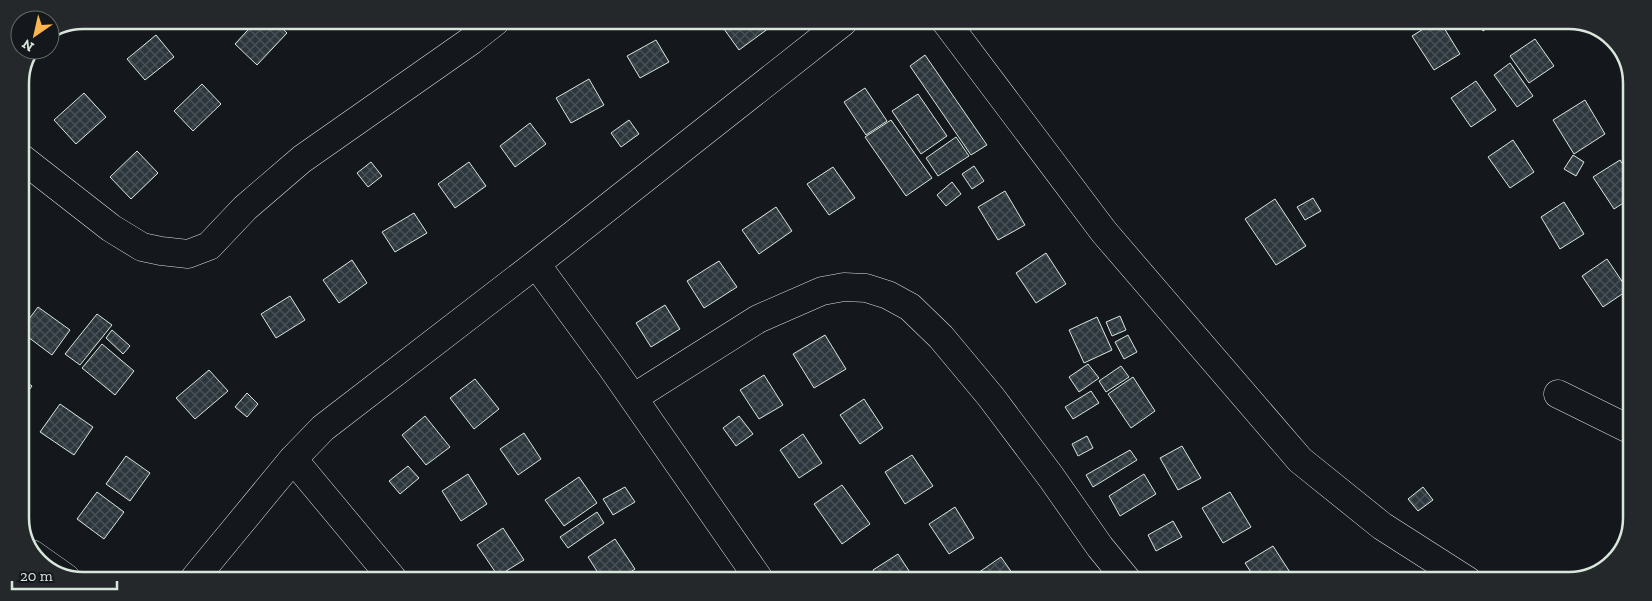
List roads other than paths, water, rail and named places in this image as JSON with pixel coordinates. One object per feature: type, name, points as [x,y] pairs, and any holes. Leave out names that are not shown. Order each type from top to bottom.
[{"type":"street","points":[[29,164],[111,228],[142,247],[188,254],[209,246],[245,208],[302,159],[486,29]]},
{"type":"street","points":[[200,572],[293,459],[323,428],[536,264],[834,29]]},
{"type":"street","points":[[951,29],[1104,232],[1300,460],[1382,526],[1454,572]]},
{"type":"street","points":[[536,264],[633,398],[754,572]]},
{"type":"street","points":[[633,398],[758,320],[822,290],[844,287],[866,288],[888,295],[910,307],[947,345],[991,397],[1051,477],[1100,547],[1121,572]]},
{"type":"street","points":[[1558,394],[1623,426]]},
{"type":"street","points":[[293,459],[387,572]]}]
